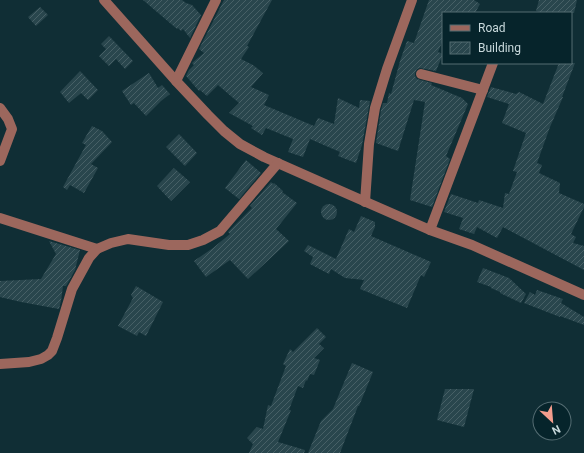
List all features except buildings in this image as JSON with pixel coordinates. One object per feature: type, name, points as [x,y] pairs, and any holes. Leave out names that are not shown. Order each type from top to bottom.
[{"type":"street","points":[[104,0],[208,115],[240,144],[264,158],[430,230],[472,245],[584,295]]},
{"type":"street","points":[[176,81],[216,0]]},
{"type":"street","points":[[365,202],[369,144],[375,108],[387,69],[412,0]]},
{"type":"street","points":[[430,230],[493,64]]},
{"type":"street","points":[[421,74],[483,90]]},
{"type":"street","points":[[0,108],[8,119],[12,129],[0,161]]},
{"type":"street","points":[[0,364],[29,362],[41,359],[52,351],[72,289],[89,258],[97,248],[128,239],[169,245],[188,245],[203,240],[220,231],[278,163]]},
{"type":"street","points":[[0,218],[97,248]]}]
